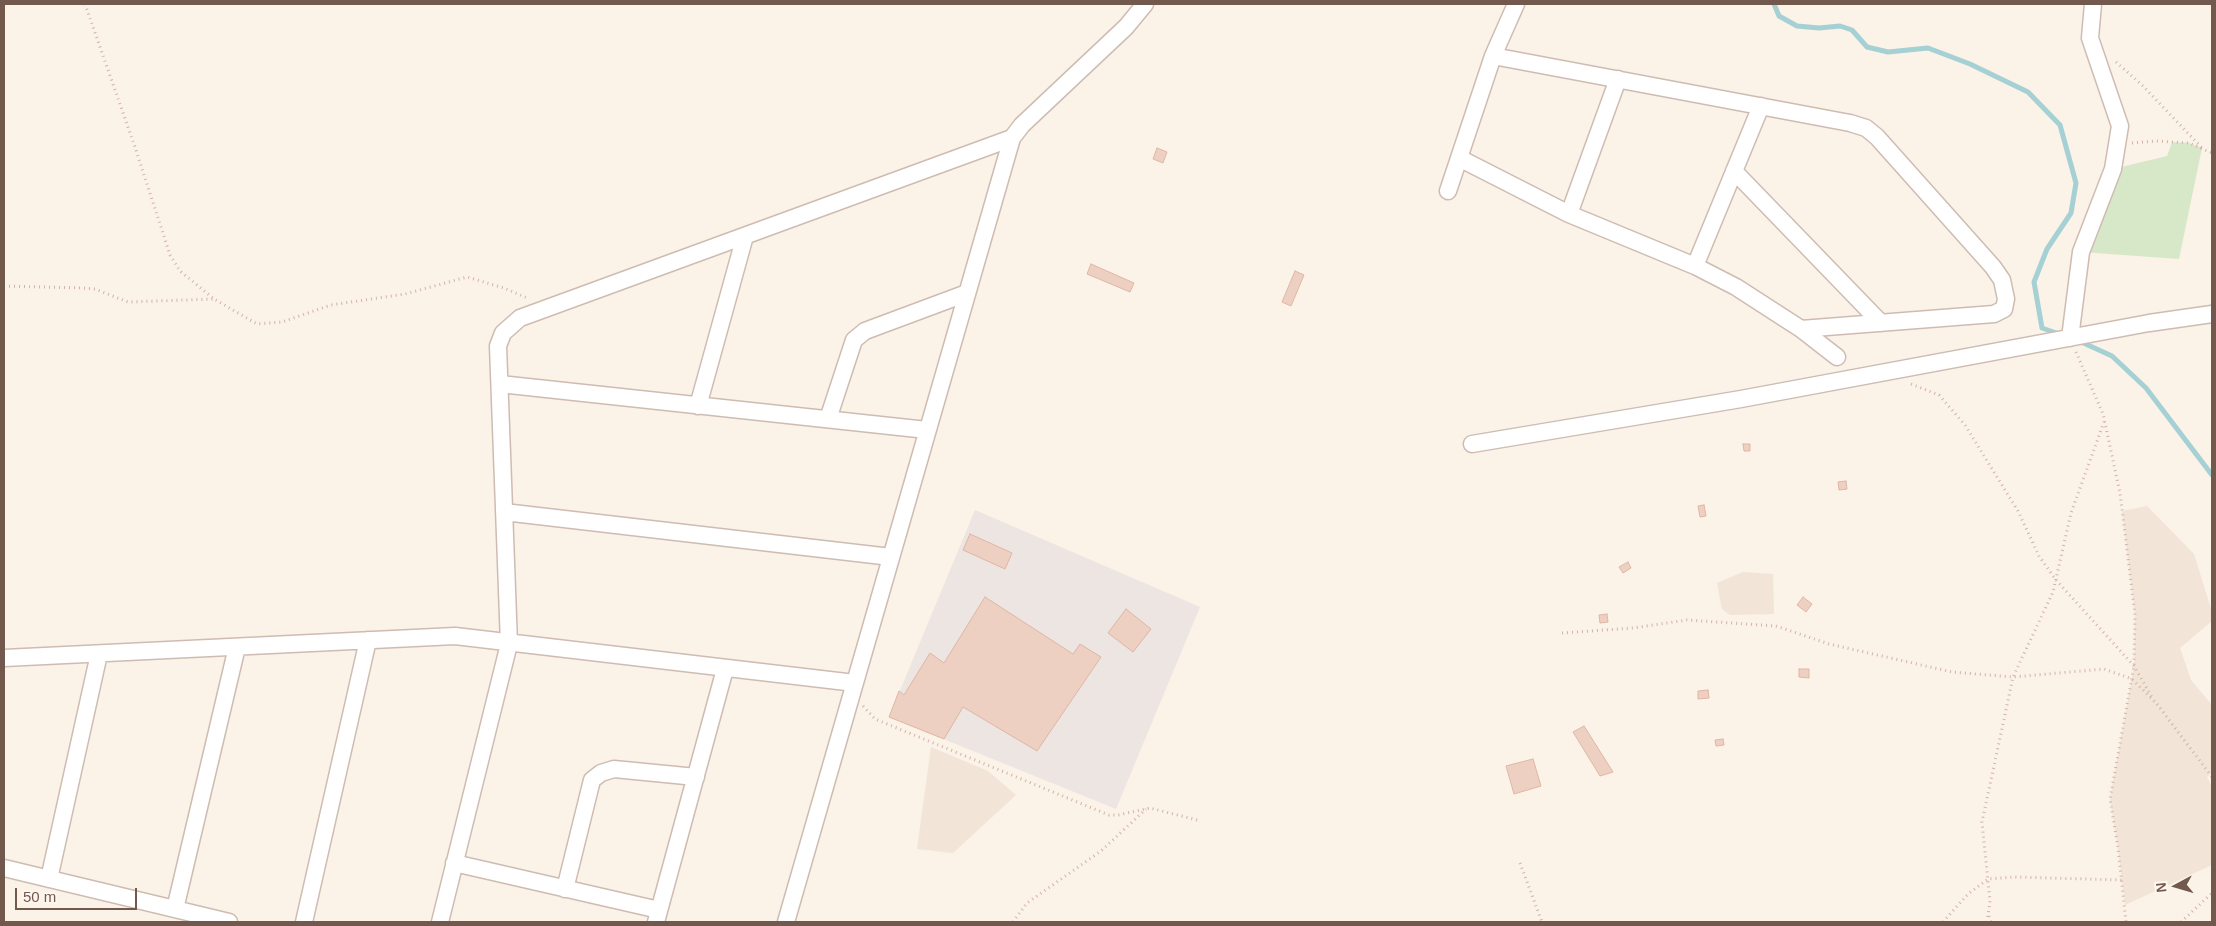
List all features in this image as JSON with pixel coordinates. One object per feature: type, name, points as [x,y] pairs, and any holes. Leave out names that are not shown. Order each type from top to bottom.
[{"type":"street","points":[[786,922],[1012,138],[1022,125],[1126,27],[1145,4]]},
{"type":"street","points":[[1448,191],[1493,56],[1516,4]]},
{"type":"street","points":[[2070,338],[2081,252],[2113,169],[2120,126],[2090,38],[2093,4]]},
{"type":"street","points":[[1493,56],[1850,123],[1866,128],[1890,152],[1993,267],[2002,280],[2006,298],[2004,309],[1994,314],[1801,329]]},
{"type":"street","points":[[1569,214],[1618,79]]},
{"type":"street","points":[[1695,266],[1760,106]]},
{"type":"street","points":[[440,922],[509,644],[498,346],[503,333],[520,318],[1012,138]]},
{"type":"street","points":[[1459,158],[1569,214],[1695,266],[1736,287],[1801,329],[1837,356]]},
{"type":"street","points":[[1734,171],[1882,323]]},
{"type":"street","points":[[698,406],[745,236]]},
{"type":"street","points":[[828,419],[854,340],[865,331],[967,294]]},
{"type":"street","points":[[1472,444],[2149,323],[2212,314]]},
{"type":"street","points":[[500,384],[928,430]]},
{"type":"street","points":[[504,512],[891,557]]},
{"type":"street","points":[[4,658],[456,636],[725,669],[853,690]]},
{"type":"street","points":[[304,922],[368,640]]},
{"type":"street","points":[[175,909],[237,647]]},
{"type":"street","points":[[49,879],[99,654]]},
{"type":"street","points":[[454,863],[565,889],[657,916],[725,669]]},
{"type":"street","points":[[565,889],[592,780],[601,773],[614,769],[696,776]]},
{"type":"street","points":[[4,868],[229,922]]},
{"type":"path","points":[[85,4],[136,150],[170,256],[180,271],[214,299],[258,324],[282,322],[331,305],[404,294],[467,277],[504,288],[548,308]]},
{"type":"path","points":[[2113,60],[2142,84],[2202,148]]},
{"type":"path","points":[[2128,144],[2156,141],[2188,143],[2212,153]]},
{"type":"path","points":[[4,286],[95,289],[128,302],[214,299]]},
{"type":"path","points":[[2070,338],[2104,422],[2120,493],[2135,615],[2134,666],[2110,799],[2126,922]]},
{"type":"path","points":[[1883,372],[1939,395],[1965,425],[2018,511],[2039,556],[2056,580],[2134,666],[2156,704]]},
{"type":"path","points":[[1987,922],[1990,901],[1982,822],[2013,677],[2053,592],[2071,513],[2104,422]]},
{"type":"path","points":[[1562,633],[1632,628],[1687,620],[1776,626],[1829,644],[1952,672],[2013,677],[2104,669],[2132,679],[2156,704],[2212,777]]},
{"type":"path","points":[[853,690],[875,719],[1108,815],[1118,815],[1147,809],[1200,821]]},
{"type":"path","points":[[1013,922],[1027,903],[1101,850],[1147,809]]},
{"type":"path","points":[[1520,863],[1542,922]]},
{"type":"path","points":[[1943,922],[1968,894],[1988,879],[2122,880]]},
{"type":"path","points":[[2180,922],[2212,893]]},
{"type":"path","points":[[1988,915],[1991,922]]},
{"type":"shaded area","points":[[2147,506],[2194,554],[2212,612],[2212,621],[2180,648],[2191,680],[2212,705],[2212,773],[2207,777],[2212,787],[2212,865],[2125,905],[2110,799],[2134,666],[2135,615],[2122,511]]},
{"type":"shaded area","points":[[975,510],[1200,607],[1116,809],[889,717]]},
{"type":"shaded area","points":[[1743,572],[1773,574],[1774,614],[1730,615],[1722,609],[1717,583]]},
{"type":"shaded area","points":[[931,747],[988,771],[1016,795],[953,853],[917,849]]},
{"type":"green space","points":[[2172,142],[2189,143],[2202,148],[2179,259],[2081,252],[2113,169],[2167,156]]},
{"type":"building","points":[[1157,148],[1167,152],[1163,163],[1153,159]]},
{"type":"building","points":[[1091,264],[1134,283],[1130,292],[1087,274]]},
{"type":"building","points":[[1295,271],[1304,275],[1291,306],[1282,302]]},
{"type":"building","points":[[1743,444],[1750,444],[1750,451],[1744,451]]},
{"type":"building","points":[[1846,481],[1847,489],[1839,490],[1838,482]]},
{"type":"building","points":[[1704,505],[1706,516],[1700,517],[1698,506]]},
{"type":"building","points":[[970,534],[1012,553],[1005,569],[963,550]]},
{"type":"building","points":[[1628,562],[1631,568],[1623,573],[1619,567]]},
{"type":"building","points":[[985,597],[1073,654],[1080,644],[1101,657],[1037,751],[963,707],[944,739],[889,717],[899,691],[904,695],[930,653],[944,663]]},
{"type":"building","points":[[1803,597],[1812,604],[1806,612],[1797,605]]},
{"type":"building","points":[[1126,609],[1151,629],[1133,652],[1108,633]]},
{"type":"building","points":[[1607,614],[1608,622],[1600,623],[1599,615]]},
{"type":"building","points":[[1799,669],[1809,669],[1809,678],[1799,677]]},
{"type":"building","points":[[1708,690],[1709,698],[1698,699],[1698,691]]},
{"type":"building","points":[[1584,726],[1613,772],[1600,776],[1573,732]]},
{"type":"building","points":[[1723,739],[1724,745],[1716,746],[1715,740]]},
{"type":"building","points":[[1533,759],[1541,786],[1514,794],[1506,766]]},
{"type":"waterway","points":[[1774,4],[1779,16],[1797,26],[1819,28],[1840,26],[1852,30],[1867,47],[1888,52],[1928,48],[1970,64],[2028,92],[2060,125],[2076,183],[2071,213],[2047,249],[2034,282],[2042,328],[2059,334]]},
{"type":"waterway","points":[[2079,341],[2112,356],[2146,388],[2212,475]]}]
